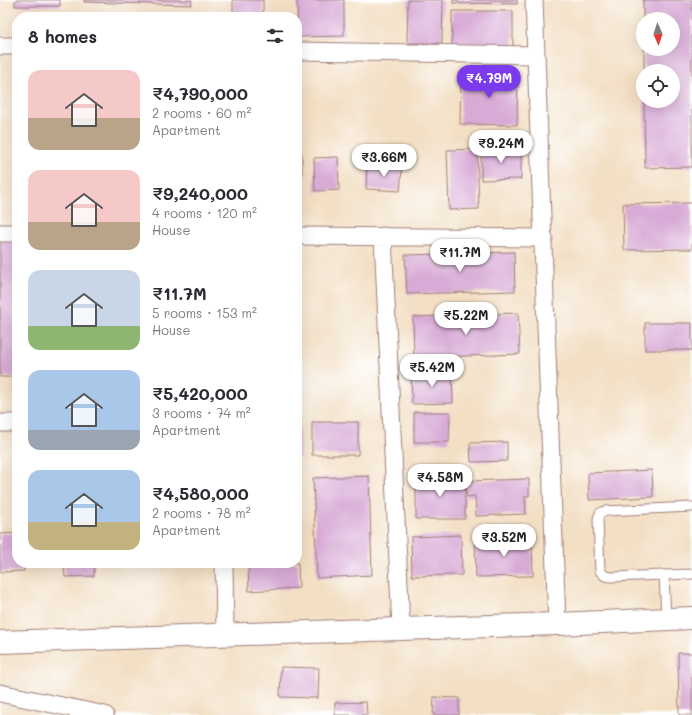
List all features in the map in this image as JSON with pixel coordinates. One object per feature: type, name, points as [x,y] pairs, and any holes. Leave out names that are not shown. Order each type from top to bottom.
[{"type":"street","points":[[534,0],[544,238],[557,624]]},
{"type":"street","points":[[0,46],[12,46]]},
{"type":"street","points":[[302,51],[536,55]]},
{"type":"street","points":[[0,233],[12,233]]},
{"type":"street","points":[[302,236],[544,238]]},
{"type":"street","points":[[383,236],[401,628]]},
{"type":"street","points":[[0,423],[12,423]]},
{"type":"street","points":[[224,568],[225,633]]},
{"type":"street","points":[[0,642],[225,633],[557,624],[692,618]]},
{"type":"street","points":[[0,693],[105,715]]},
{"type":"lane","points":[[692,507],[605,511],[600,514],[598,519],[600,571],[605,576],[692,574]]},
{"type":"lane","points":[[664,575],[666,620]]},
{"type":"building","points":[[15,0],[60,0],[60,6],[15,6]]},
{"type":"building","points":[[84,0],[192,0],[191,5],[84,2]]},
{"type":"building","points":[[233,0],[263,0],[263,12],[233,12]]},
{"type":"building","points":[[297,0],[344,0],[344,36],[302,37],[302,12],[297,12]]},
{"type":"building","points":[[408,0],[443,0],[442,43],[407,43]]},
{"type":"building","points":[[453,0],[517,0],[517,4],[453,3]]},
{"type":"building","points":[[643,0],[692,0],[692,167],[645,168],[644,108],[680,108],[680,64],[644,64],[644,56],[680,56],[680,12],[643,12]]},
{"type":"building","points":[[452,11],[513,11],[513,47],[452,48]]},
{"type":"building","points":[[461,73],[518,74],[517,125],[460,124]]},
{"type":"building","points":[[477,149],[479,209],[449,210],[447,150]]},
{"type":"building","points":[[481,149],[521,149],[521,179],[481,180]]},
{"type":"building","points":[[338,157],[339,190],[315,191],[314,158]]},
{"type":"building","points":[[367,166],[402,168],[400,191],[366,189]]},
{"type":"building","points":[[692,203],[692,249],[624,250],[623,204]]},
{"type":"building","points":[[0,241],[12,241],[12,377],[0,377]]},
{"type":"building","points":[[514,252],[515,291],[407,294],[405,255]]},
{"type":"building","points":[[518,313],[520,354],[414,358],[413,317]]},
{"type":"building","points":[[645,323],[692,323],[692,350],[645,350]]},
{"type":"building","points":[[411,372],[452,372],[453,403],[412,404]]},
{"type":"building","points":[[414,412],[450,412],[449,442],[414,442]]},
{"type":"building","points":[[312,422],[358,422],[358,455],[312,455]]},
{"type":"building","points":[[507,442],[507,461],[471,462],[470,443]]},
{"type":"building","points":[[652,470],[653,497],[589,500],[588,473]]},
{"type":"building","points":[[369,476],[372,575],[317,578],[313,478]]},
{"type":"building","points":[[416,477],[465,477],[465,519],[416,519]]},
{"type":"building","points":[[529,479],[529,496],[525,496],[526,514],[476,516],[475,496],[467,497],[466,481]]},
{"type":"building","points":[[12,533],[12,568],[24,568],[24,571],[0,572],[0,534]]},
{"type":"building","points":[[461,535],[462,575],[412,576],[411,537]]},
{"type":"building","points":[[532,538],[533,576],[476,577],[475,539]]},
{"type":"building","points":[[64,568],[94,568],[94,576],[65,577]]},
{"type":"building","points":[[248,568],[298,568],[299,588],[249,591]]},
{"type":"building","points":[[678,653],[692,653],[692,715],[679,715]]},
{"type":"building","points":[[281,667],[319,668],[318,698],[280,697]]},
{"type":"building","points":[[434,697],[459,698],[459,715],[433,715]]},
{"type":"building","points":[[366,702],[367,715],[335,715],[335,703]]}]
